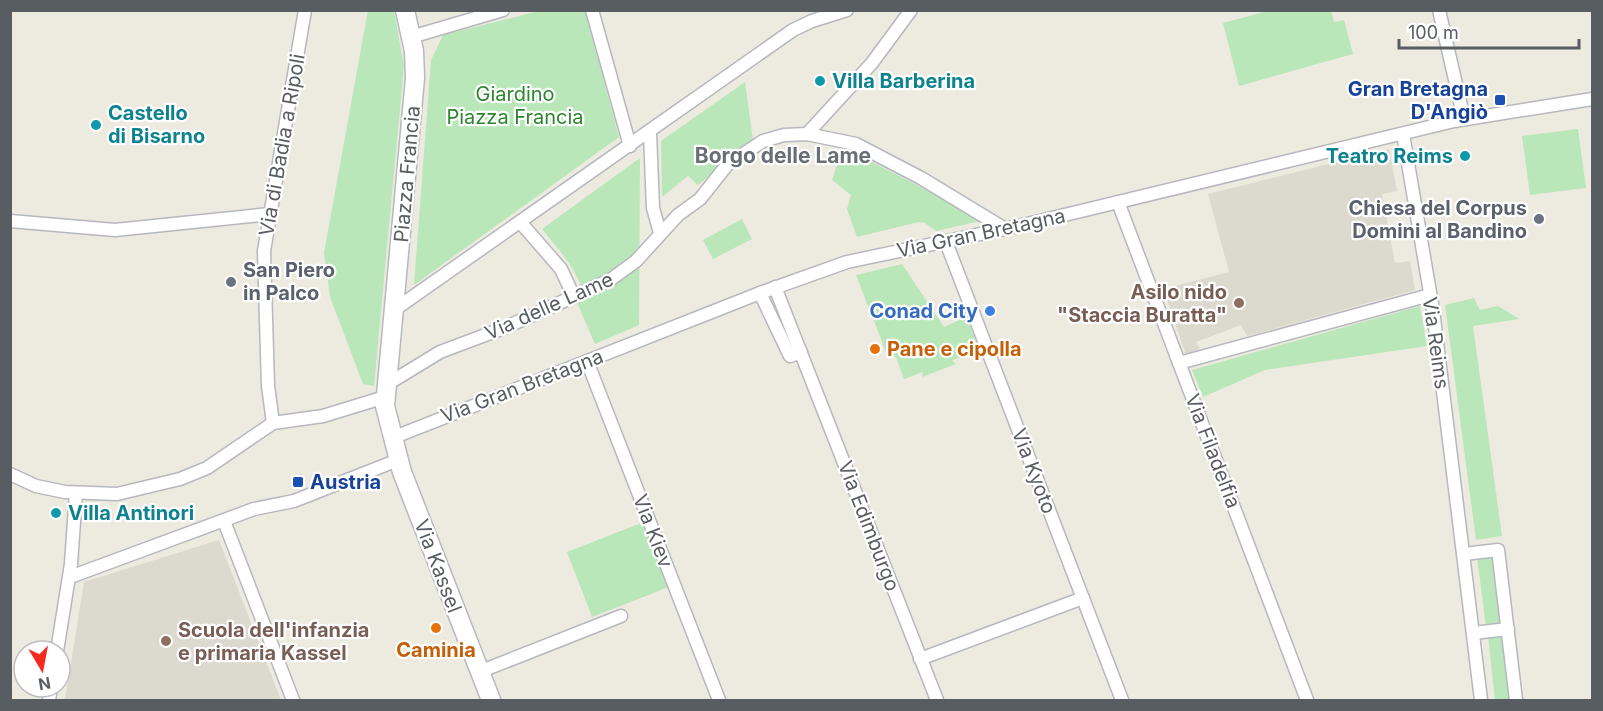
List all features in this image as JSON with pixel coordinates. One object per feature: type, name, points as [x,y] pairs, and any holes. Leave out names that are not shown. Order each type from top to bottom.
[{"type":"main road","name":"Piazza Francia","points":[[386,391],[415,78],[411,37],[405,10]]},
{"type":"main road","name":"Via Kassel","points":[[386,391],[392,438],[398,460],[491,700]]},
{"type":"street","name":"Via di Badia a Ripoli","points":[[273,423],[268,386],[264,252],[305,10]]},
{"type":"street","points":[[411,37],[503,10]]},
{"type":"street","points":[[592,10],[630,146]]},
{"type":"street","points":[[394,310],[650,133],[793,30],[812,21],[847,10]]},
{"type":"street","points":[[807,134],[872,63],[911,10]]},
{"type":"street","points":[[1439,10],[1464,119]]},
{"type":"street","name":"Via Gran Bretagna","points":[[392,438],[775,287],[846,262],[1005,229],[1464,119],[1593,99]]},
{"type":"street","points":[[650,133],[653,208],[660,233]]},
{"type":"street","name":"Via delle Lame","points":[[10,474],[36,486],[76,493],[117,494],[180,479],[207,468],[273,423],[323,416],[386,391],[440,352],[504,328],[610,280],[629,267],[660,233],[700,199],[727,165],[749,149],[774,138],[807,134],[856,144],[921,178],[1005,229]]},
{"type":"street","name":"Via Reims","points":[[1403,134],[1430,295],[1481,700]]},
{"type":"street","name":"Via Filadelfia","points":[[1118,202],[1307,700]]},
{"type":"street","points":[[10,221],[115,230],[270,214]]},
{"type":"street","points":[[521,223],[554,260],[574,297]]},
{"type":"street","name":"Via Kyoto","points":[[946,242],[1122,700]]},
{"type":"street","name":"Via Edimburgo","points":[[775,287],[937,700]]},
{"type":"street","points":[[760,293],[790,356],[801,352]]},
{"type":"street","points":[[1179,363],[1430,295]]},
{"type":"street","name":"Via Kiev","points":[[587,361],[719,700]]},
{"type":"street","points":[[70,577],[266,506],[294,501],[398,460]]},
{"type":"street","points":[[59,639],[70,577],[76,493]]},
{"type":"street","points":[[224,521],[293,700]]},
{"type":"street","points":[[1464,554],[1498,550],[1516,700]]},
{"type":"street","points":[[920,659],[1083,598]]},
{"type":"street","points":[[480,672],[621,616]]},
{"type":"street","points":[[1473,633],[1508,629]]},
{"type":"shaded area","points":[[1389,149],[1397,191],[1382,194],[1395,263],[1410,261],[1415,290],[1247,336],[1241,325],[1196,342],[1200,349],[1186,355],[1163,289],[1229,272],[1208,194]]},
{"type":"shaded area","name":"Scuola dell'infanzia e primaria Kassel","points":[[219,540],[281,700],[65,700],[72,699],[72,657],[84,582]]},
{"type":"green space","points":[[368,10],[394,11],[404,66],[374,386],[363,384],[330,297],[324,253]]},
{"type":"green space","points":[[1271,10],[1331,11],[1334,22],[1344,20],[1353,54],[1239,86],[1223,23]]},
{"type":"green space","name":"Giardino Piazza Francia","points":[[539,11],[585,11],[619,137],[414,285],[431,60],[443,35]]},
{"type":"green space","points":[[745,82],[753,140],[698,185],[688,176],[662,197],[661,141]]},
{"type":"green space","points":[[1578,129],[1586,188],[1530,195],[1522,136]]},
{"type":"green space","points":[[843,147],[985,220],[936,231],[925,223],[919,222],[857,237],[847,209],[851,195],[832,180]]},
{"type":"green space","points":[[640,158],[639,325],[595,344],[576,300],[584,296],[577,278],[542,229]]},
{"type":"green space","points":[[742,219],[752,239],[713,259],[703,240]]},
{"type":"green space","points":[[902,264],[944,327],[966,317],[982,356],[976,357],[972,354],[952,360],[956,364],[922,377],[923,372],[904,379],[896,357],[886,352],[856,275]]},
{"type":"green space","points":[[1474,298],[1480,310],[1498,306],[1519,319],[1473,326],[1502,536],[1476,540],[1445,305]]},
{"type":"green space","points":[[1420,306],[1427,346],[1265,370],[1203,397],[1192,370]]},
{"type":"green space","points":[[649,520],[674,585],[592,617],[567,552]]},
{"type":"green space","points":[[1493,555],[1503,625],[1486,627],[1477,557]]},
{"type":"green space","points":[[1505,634],[1514,700],[1495,700],[1488,636]]},
{"type":"place","name":"Villa Barberina","points":[[820,81]]},
{"type":"place","name":"Gran Bretagna D'Angiò","points":[[1500,100]]},
{"type":"place","name":"Castello di Bisarno","points":[[96,125]]},
{"type":"place","name":"Teatro Reims","points":[[1465,156]]},
{"type":"place","name":"Chiesa del Corpus Domini al Bandino","points":[[1539,219]]},
{"type":"place","name":"San Piero in Palco","points":[[231,282]]},
{"type":"place","name":"Asilo nido \"Staccia Buratta\"","points":[[1239,303]]},
{"type":"place","name":"Conad City","points":[[990,311]]},
{"type":"place","name":"Pane e cipolla","points":[[875,349]]},
{"type":"place","name":"Austria","points":[[298,482]]},
{"type":"place","name":"Villa Antinori","points":[[56,513]]},
{"type":"place","name":"Caminia","points":[[436,628]]},
{"type":"place","name":"Scuola dell'infanzia e primaria Kassel","points":[[166,641]]},
{"type":"district","name":"Borgo delle Lame","points":[[783,156]]}]
